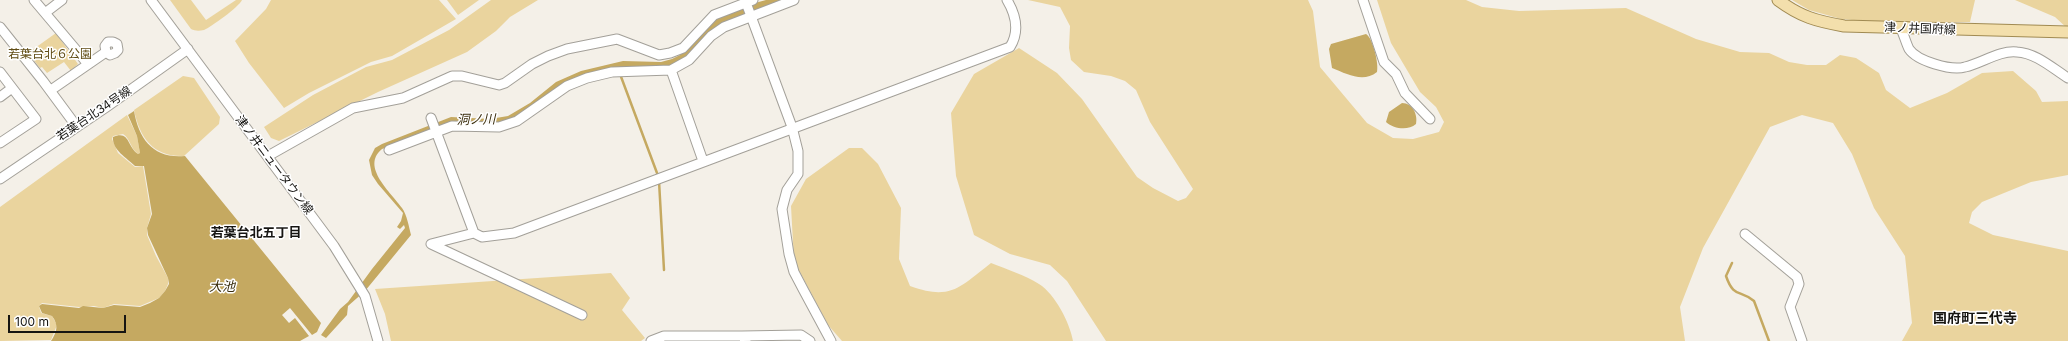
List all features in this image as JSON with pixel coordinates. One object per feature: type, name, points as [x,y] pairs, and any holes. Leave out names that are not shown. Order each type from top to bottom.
[{"type":"main road","name":"津ノ井国府線","points":[[1778,0],[1811,20],[1844,26],[1901,29],[2068,32]]},
{"type":"street","points":[[34,0],[88,64]]},
{"type":"street","points":[[44,13],[62,0]]},
{"type":"street","name":"津ノ井ニュータウン線","points":[[151,0],[268,156],[334,246],[354,276],[364,296],[378,341]]},
{"type":"street","points":[[389,150],[452,126],[499,127],[517,121],[567,86],[587,78],[612,72],[671,70],[689,60],[711,36],[724,27],[794,0]]},
{"type":"street","points":[[582,315],[431,244],[474,233],[482,237],[514,233],[1010,47],[1015,40],[1016,21],[1007,0]]},
{"type":"street","points":[[1363,0],[1384,62],[1396,74],[1405,93],[1430,118]]},
{"type":"street","points":[[268,156],[354,108],[403,98],[452,76],[462,76],[499,85],[505,83],[532,64],[548,56],[567,49],[617,39],[659,55],[670,53],[683,48],[714,15],[748,1],[750,16],[792,128],[798,151],[798,174],[787,190],[783,202],[785,232],[794,272],[831,341]]},
{"type":"street","points":[[0,27],[51,90],[77,127]]},
{"type":"street","points":[[1901,29],[1909,49],[1917,57],[1936,64],[1963,68],[2006,52],[2015,51],[2037,58],[2068,78]]},
{"type":"street","name":"若葉台北34号線","points":[[0,179],[188,49]]},
{"type":"street","points":[[51,90],[106,52]]},
{"type":"street","points":[[671,70],[703,161]]},
{"type":"street","points":[[0,72],[36,119],[0,143]]},
{"type":"street","points":[[0,97],[12,88]]},
{"type":"street","points":[[431,118],[474,233]]},
{"type":"street","points":[[1745,234],[1796,277],[1799,284],[1790,307],[1802,341]]},
{"type":"street","points":[[651,341],[664,336],[680,339],[744,339],[801,335],[810,341]]},
{"type":"green space","points":[[170,0],[191,0],[206,20],[236,0],[242,0],[231,12],[204,30],[199,31],[191,29]]},
{"type":"green space","points":[[271,0],[439,0],[456,19],[392,56],[371,62],[309,93],[284,108],[249,63],[235,41],[266,9]]},
{"type":"green space","points":[[447,0],[479,0],[458,15]]},
{"type":"green space","points":[[491,0],[538,0],[510,17],[496,31],[467,52],[378,92],[279,141],[271,138],[264,127],[313,95],[366,67],[392,60],[449,30]]},
{"type":"green space","points":[[1028,0],[1308,0],[1313,11],[1320,67],[1367,123],[1393,138],[1413,139],[1439,132],[1444,122],[1436,107],[1420,92],[1391,43],[1377,0],[1466,0],[1482,7],[1519,11],[1626,8],[1696,39],[1740,52],[1769,53],[1789,62],[1807,65],[1826,65],[1840,55],[1856,58],[1879,73],[1886,90],[1910,108],[1947,93],[1982,73],[2013,71],[2036,91],[2042,102],[2068,101],[2068,175],[2031,182],[1982,202],[1972,212],[1969,223],[1993,235],[2068,251],[2068,341],[1902,341],[1912,323],[1905,256],[1874,208],[1852,154],[1833,123],[1802,115],[1770,127],[1703,248],[1680,307],[1685,341],[1106,341],[1067,281],[1050,265],[1010,254],[974,235],[956,176],[951,113],[974,74],[1019,48],[1057,73],[1082,99],[1137,177],[1153,188],[1178,201],[1186,198],[1193,189],[1150,122],[1136,90],[1125,81],[1111,76],[1084,72],[1071,60],[1069,48],[1070,26],[1060,7]]},
{"type":"green space","points":[[1792,0],[1975,0],[1970,22],[1874,22],[1841,19],[1809,10]]},
{"type":"green space","points":[[2015,0],[2068,0],[2068,29],[2055,17]]},
{"type":"green space","name":"若葉台北６公園","points":[[56,33],[78,64],[71,71],[64,62],[47,73],[42,67],[40,68],[28,53]]},
{"type":"green space","points":[[183,76],[194,78],[220,117],[219,124],[184,156],[173,156],[157,150],[150,144],[140,130],[134,110]]},
{"type":"green space","points":[[127,115],[137,136],[140,153],[138,154],[135,152],[123,134],[113,136],[112,139],[118,153],[135,167],[143,166],[151,214],[147,228],[147,235],[168,278],[168,284],[165,291],[159,298],[140,306],[114,304],[103,308],[94,306],[79,307],[42,303],[39,306],[41,313],[52,316],[57,325],[51,340],[0,341],[0,207]]},
{"type":"green space","points":[[849,148],[862,148],[878,164],[901,208],[899,259],[910,286],[924,290],[945,292],[963,285],[991,263],[1028,278],[1045,289],[1061,310],[1069,326],[1073,341],[842,341],[828,325],[794,261],[791,206],[806,179]]},
{"type":"green space","points":[[611,273],[630,298],[622,310],[645,338],[641,341],[391,341],[385,314],[375,289]]},
{"type":"water","name":"洞ノ川","points":[[766,0],[781,0],[722,24],[684,59],[672,67],[610,68],[507,121],[492,124],[454,122],[382,149],[376,156],[374,164],[376,172],[385,187],[404,211],[411,235],[365,291],[348,306],[347,315],[326,338],[321,335],[405,228],[404,225],[400,229],[397,227],[401,221],[403,213],[372,175],[369,160],[375,148],[451,117],[490,119],[508,116],[530,103],[556,82],[581,71],[623,61],[661,62],[672,59],[680,55],[713,20]]},
{"type":"water","points":[[1366,34],[1371,40],[1375,52],[1377,72],[1366,77],[1361,77],[1349,75],[1332,68],[1329,49],[1331,44]]},
{"type":"water","points":[[1402,103],[1412,107],[1415,113],[1416,124],[1409,128],[1397,128],[1386,122],[1389,112]]},
{"type":"water","name":"大池","points":[[134,111],[140,131],[150,146],[165,154],[185,156],[321,323],[317,332],[312,335],[290,308],[282,315],[289,323],[295,318],[309,336],[300,341],[51,341],[56,332],[56,322],[52,316],[42,313],[39,306],[42,304],[79,308],[83,306],[103,308],[114,305],[140,307],[159,298],[169,284],[168,278],[148,235],[147,228],[152,214],[144,166],[135,166],[117,150],[113,142],[113,137],[119,135],[123,136],[128,140],[134,151],[138,154],[140,153],[137,136],[128,115]]},
{"type":"waterway","points":[[620,74],[657,173]]},
{"type":"waterway","points":[[659,181],[664,270]]},
{"type":"waterway","points":[[1732,263],[1726,276],[1729,283],[1735,291],[1749,297],[1754,301],[1769,341]]},
{"type":"district","name":"若葉台北五丁目","points":[[256,233]]},
{"type":"district","name":"国府町三代寺","points":[[1975,319]]}]
